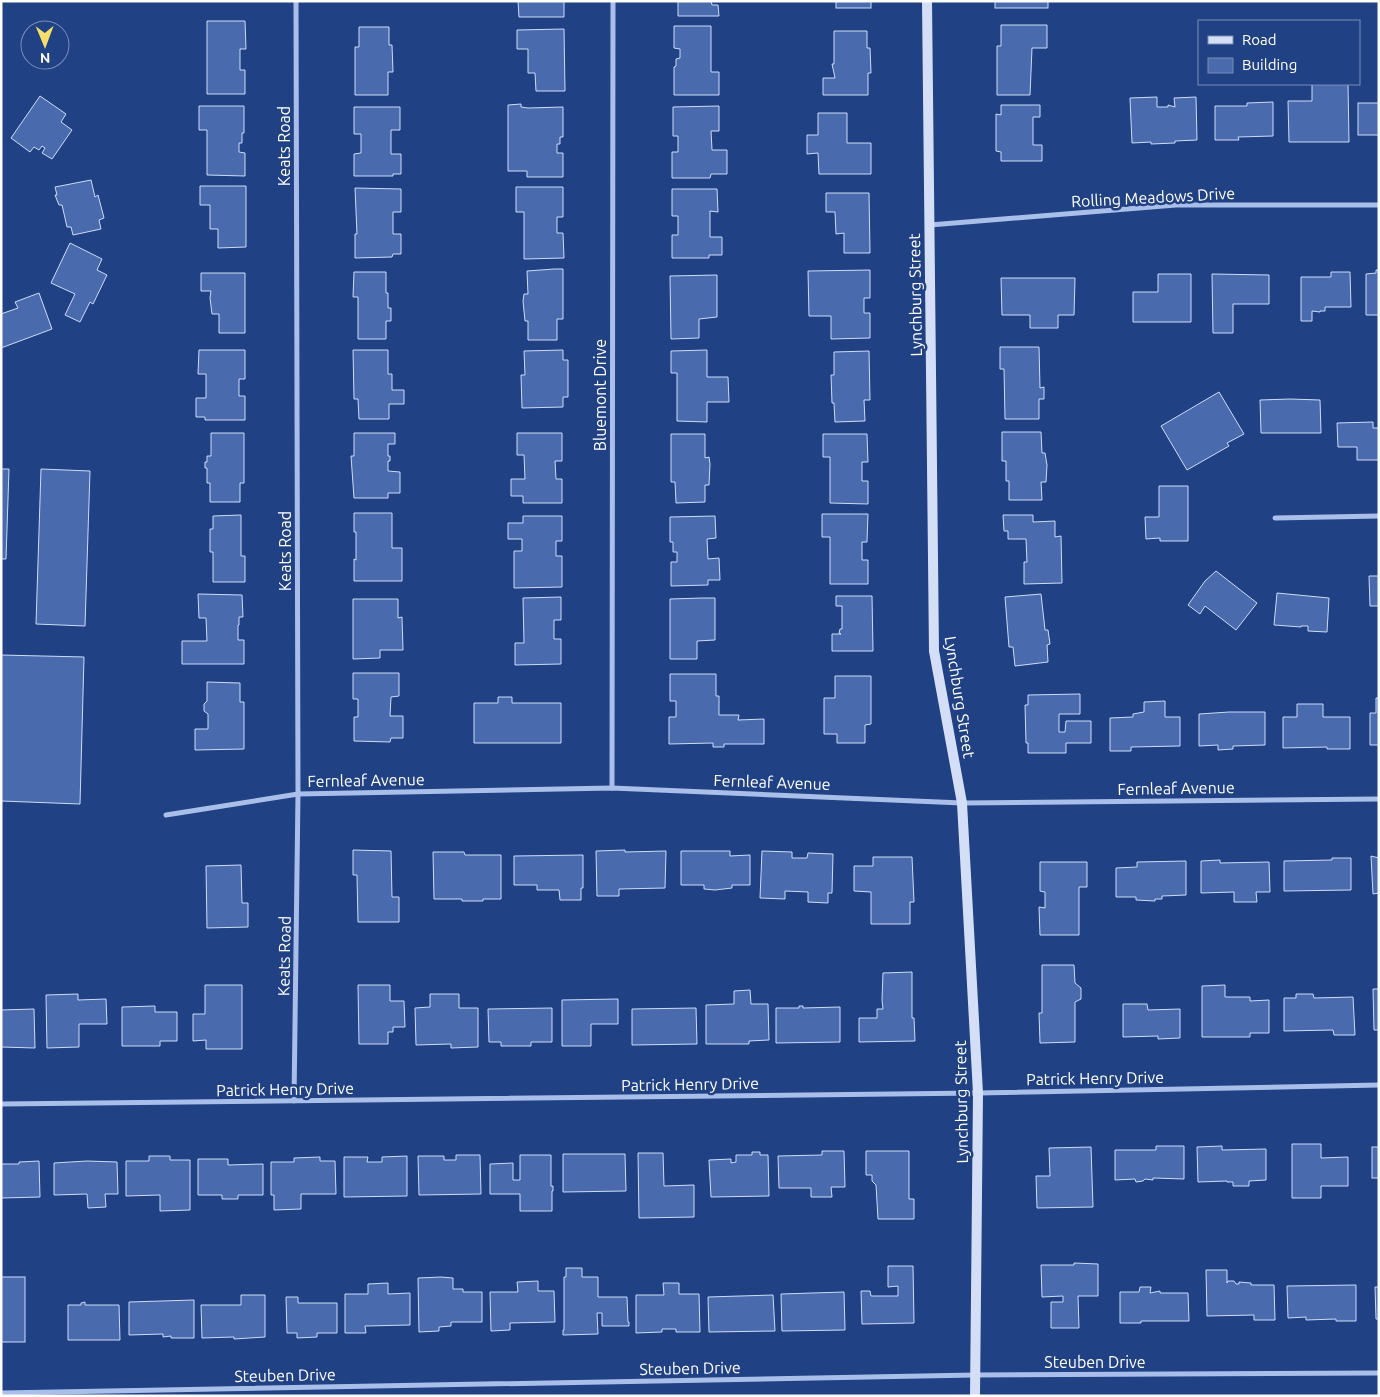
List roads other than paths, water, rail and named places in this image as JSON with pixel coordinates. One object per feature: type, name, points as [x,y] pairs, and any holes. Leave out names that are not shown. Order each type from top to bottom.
[{"type":"street","name":"Keats Road","points":[[294,1101],[298,794],[296,1]]},
{"type":"street","name":"Bluemont Drive","points":[[612,788],[613,1]]},
{"type":"street","name":"Lynchburg Street","points":[[927,1],[934,650],[962,803],[978,1093],[975,1396]]},
{"type":"street","name":"Rolling Meadows Drive","points":[[930,225],[1176,205],[1379,205]]},
{"type":"street","points":[[1275,518],[1379,516]]},
{"type":"street","name":"Fernleaf Avenue","points":[[166,815],[298,794],[612,788],[962,803],[1379,799]]},
{"type":"street","name":"Patrick Henry Drive","points":[[1,1104],[978,1093],[1379,1085]]},
{"type":"street","name":"Steuben Drive","points":[[1,1393],[975,1375],[1379,1373]]}]
